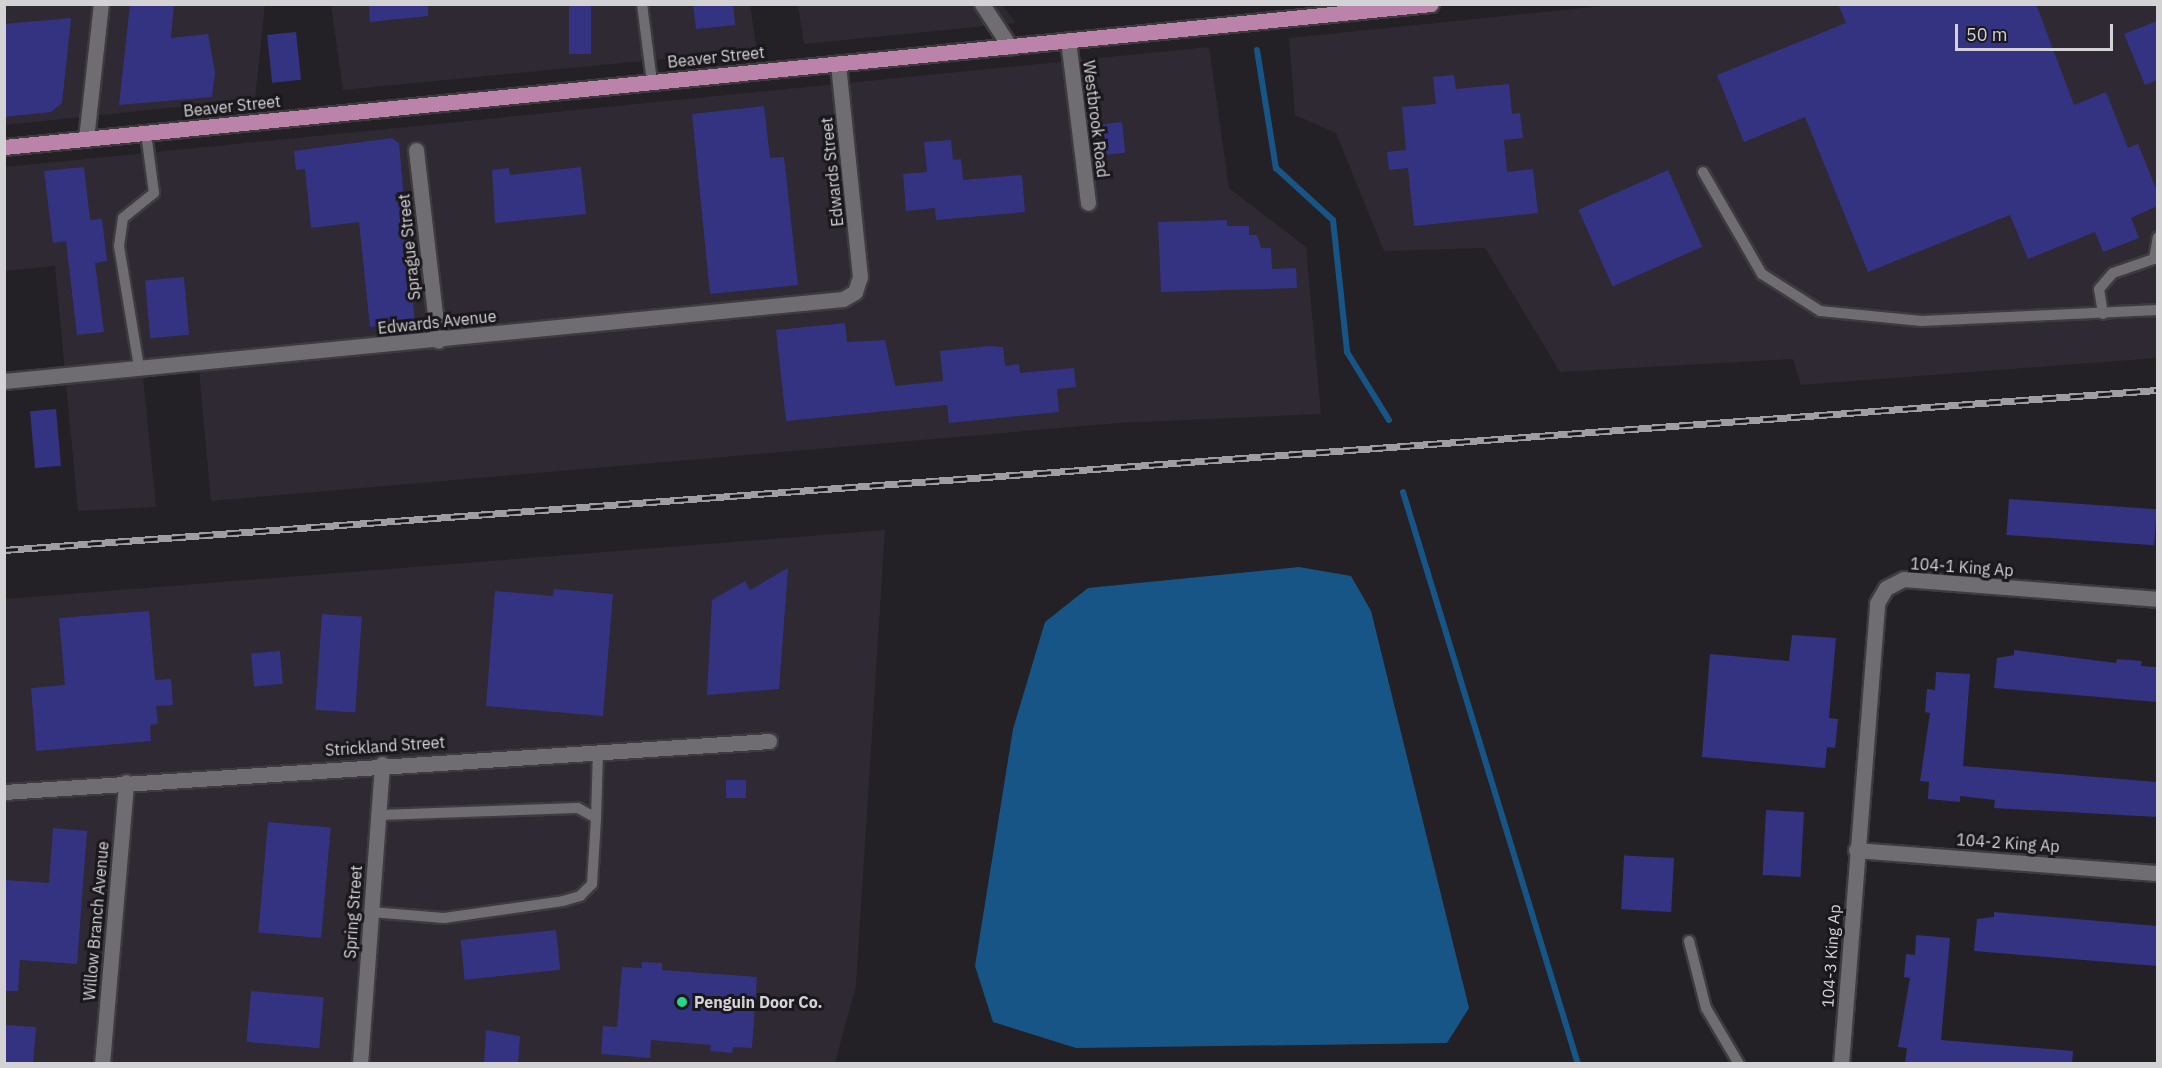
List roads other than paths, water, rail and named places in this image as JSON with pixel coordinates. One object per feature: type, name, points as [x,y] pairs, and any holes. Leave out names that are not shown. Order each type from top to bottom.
[{"type":"main road","name":"Beaver Street","points":[[4,147],[1068,40],[1303,11],[1431,4]]},
{"type":"street","points":[[86,139],[101,4]]},
{"type":"street","points":[[982,4],[1010,46]]},
{"type":"street","name":"Westbrook Road","points":[[1068,40],[1088,203]]},
{"type":"street","name":"Edwards Street","points":[[838,63],[861,277]]},
{"type":"street","name":"Sprague Street","points":[[416,150],[438,341]]},
{"type":"street","name":"Edwards Avenue","points":[[4,381],[438,341],[843,299],[855,292],[861,277]]},
{"type":"street","name":"104-1 King Ap","points":[[1856,850],[1878,603],[1886,588],[1904,579],[2157,599]]},
{"type":"street","name":"Strickland Street","points":[[4,792],[381,764],[769,741]]},
{"type":"street","name":"Spring Street","points":[[360,1064],[381,764]]},
{"type":"street","name":"Willow Branch Avenue","points":[[102,1064],[126,782]]},
{"type":"street","name":"104-2 King Ap","points":[[1856,850],[2157,873]]},
{"type":"street","name":"104-3 King Ap","points":[[1841,1064],[1856,850]]},
{"type":"lane","points":[[642,4],[652,82]]},
{"type":"lane","points":[[139,367],[119,246],[123,218],[154,193],[146,133]]},
{"type":"lane","points":[[1703,172],[1762,274],[1820,310],[1922,321],[2157,310]]},
{"type":"lane","points":[[2103,314],[2099,289],[2113,273],[2154,259],[2157,237]]},
{"type":"lane","points":[[371,912],[444,918],[579,896],[592,884],[598,751]]},
{"type":"lane","points":[[378,815],[578,808],[596,818]]},
{"type":"lane","points":[[1689,941],[1706,1008],[1739,1064]]},
{"type":"water","points":[[1299,567],[1351,576],[1371,611],[1469,1008],[1447,1043],[1076,1048],[993,1022],[975,966],[1013,729],[1045,622],[1088,588]]},
{"type":"waterway","points":[[1257,50],[1276,168],[1333,220],[1347,352],[1389,420]]},
{"type":"waterway","points":[[1403,492],[1578,1064]]},
{"type":"railway","points":[[4,550],[2158,390]]},
{"type":"place","name":"Penguin Door Co.","points":[[682,1002]]}]
